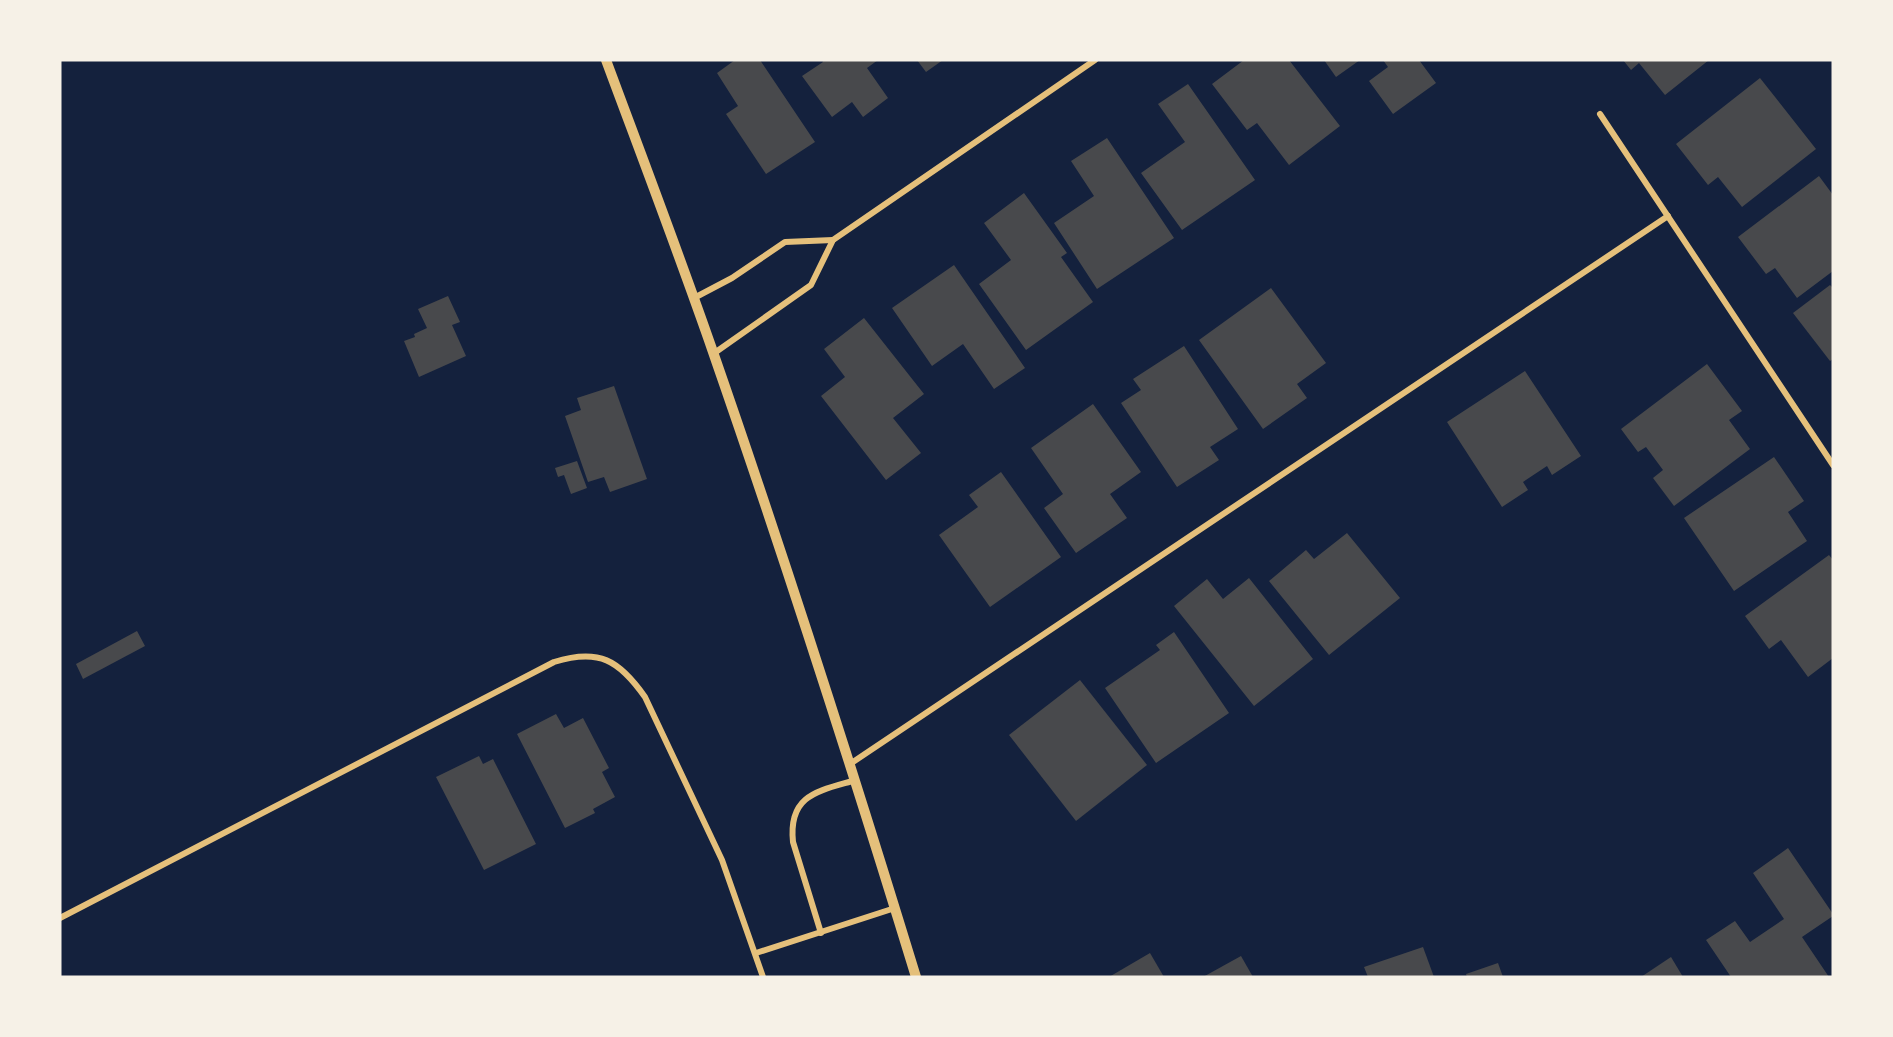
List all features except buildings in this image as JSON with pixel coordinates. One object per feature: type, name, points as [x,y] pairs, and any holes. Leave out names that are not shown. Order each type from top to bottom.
[{"type":"street","points":[[606,60],[714,354],[856,780],[916,977]]},
{"type":"street","points":[[714,354],[811,285],[832,240],[1095,60]]},
{"type":"street","points":[[1600,114],[1833,465]]},
{"type":"street","points":[[850,764],[1668,216]]},
{"type":"street","points":[[694,298],[732,278],[785,242],[832,240]]},
{"type":"street","points":[[60,918],[554,662],[585,655],[603,658],[618,666],[632,678],[645,697],[722,860],[763,977]]},
{"type":"street","points":[[821,933],[793,842],[794,815],[800,803],[810,795],[856,780]]},
{"type":"street","points":[[756,953],[895,908]]}]
